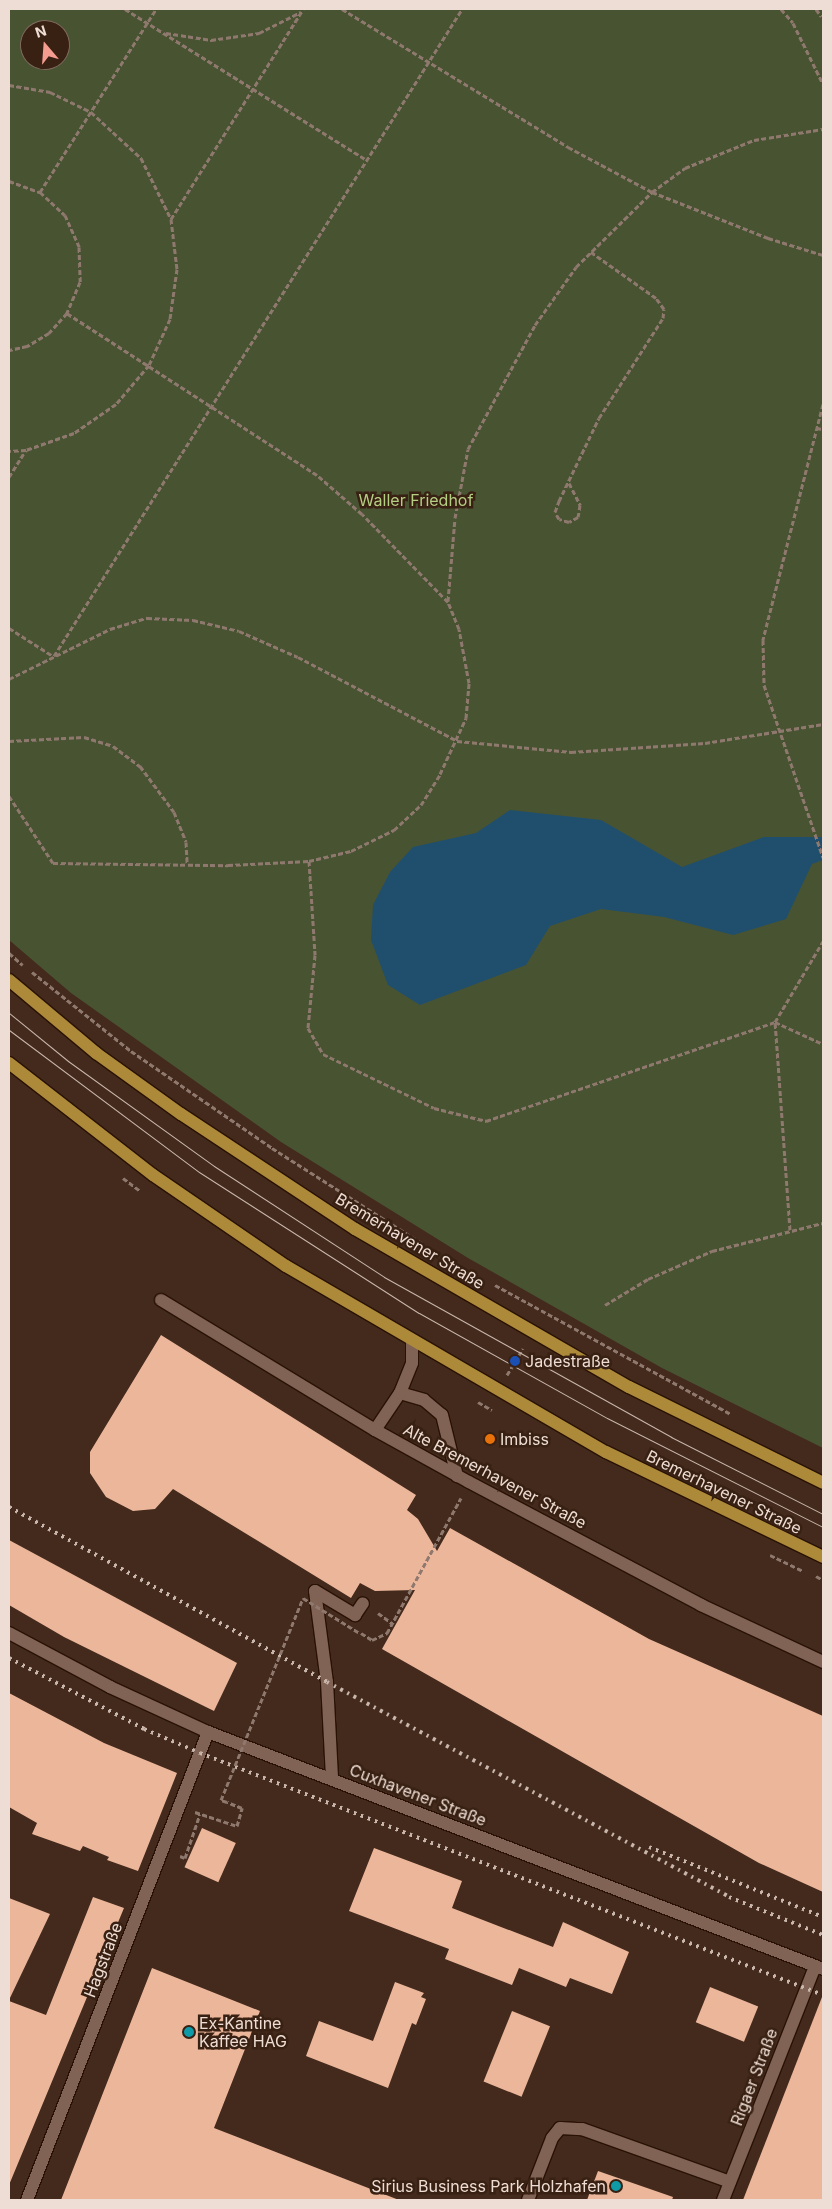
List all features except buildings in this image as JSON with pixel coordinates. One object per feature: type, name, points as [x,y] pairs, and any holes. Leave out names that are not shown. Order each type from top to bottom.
[{"type":"main road","name":"Bremerhavener Straße","points":[[9,980],[96,1053],[181,1114],[355,1229],[629,1387],[823,1483]]},
{"type":"main road","name":"Bremerhavener Straße","points":[[9,1063],[153,1175],[286,1266],[412,1341],[606,1452],[823,1557]]},
{"type":"street","name":"Alte Bremerhavener Straße","points":[[161,1300],[375,1430],[457,1476],[701,1604],[823,1662]]},
{"type":"street","points":[[375,1430],[400,1393],[412,1363],[412,1341]]},
{"type":"street","points":[[400,1393],[424,1400],[442,1415],[457,1476]]},
{"type":"street","points":[[332,1779],[327,1682],[315,1591],[355,1615],[363,1603]]},
{"type":"street","name":"Cuxhavener Straße","points":[[9,1633],[110,1687],[208,1732],[819,1967]]},
{"type":"street","name":"Hagstraße","points":[[27,2200],[208,1732]]},
{"type":"street","name":"Rigaer Straße","points":[[723,2200],[819,1967]]},
{"type":"street","points":[[528,2200],[552,2138],[560,2128],[582,2129],[730,2182]]},
{"type":"path","points":[[125,9],[366,160]]},
{"type":"path","points":[[40,192],[156,9]]},
{"type":"path","points":[[342,9],[568,147],[652,192],[768,238],[823,255]]},
{"type":"path","points":[[54,657],[462,9]]},
{"type":"path","points":[[781,9],[793,23],[823,84]]},
{"type":"path","points":[[816,9],[821,16]]},
{"type":"path","points":[[163,32],[211,40],[230,38],[258,33],[303,10]]},
{"type":"path","points":[[170,219],[303,10]]},
{"type":"path","points":[[9,85],[50,92],[91,112],[141,158],[170,219],[177,269],[170,319],[149,365],[116,404],[82,429],[26,450],[9,451]]},
{"type":"path","points":[[448,602],[455,518],[468,449],[535,325],[576,267],[652,192],[685,168],[754,140],[823,129]]},
{"type":"path","points":[[9,181],[40,192],[65,216],[79,247],[80,282],[67,314],[49,333],[26,346],[9,350]]},
{"type":"path","points":[[569,483],[580,505],[578,517],[569,522],[559,519],[555,512],[598,418],[663,318],[664,309],[656,298],[591,252]]},
{"type":"path","points":[[9,796],[53,863],[309,861],[351,851],[394,830],[421,805],[457,741],[466,718],[469,683],[459,629],[448,602],[362,514],[316,475],[212,405],[67,314]]},
{"type":"path","points":[[823,404],[763,640],[764,685],[782,732],[823,858]]},
{"type":"path","points":[[816,428],[823,429]]},
{"type":"path","points":[[9,477],[26,450]]},
{"type":"path","points":[[9,679],[110,629],[146,618],[193,620],[239,631],[298,657],[457,741],[571,752],[705,742],[782,732],[823,724]]},
{"type":"path","points":[[9,628],[54,657]]},
{"type":"path","points":[[9,741],[84,737],[113,746],[140,766],[174,812],[186,842],[187,863]]},
{"type":"path","points":[[309,861],[315,955],[308,1028],[323,1054],[434,1108],[486,1122],[775,1022],[823,1044]]},
{"type":"path","points":[[790,1230],[775,1022],[823,941]]},
{"type":"path","points":[[9,953],[131,1052],[272,1148],[426,1246]]},
{"type":"path","points":[[604,1305],[648,1279],[712,1251],[823,1223]]},
{"type":"path","points":[[492,1284],[732,1415]]},
{"type":"path","points":[[488,1408],[542,1312]]},
{"type":"path","points":[[180,1806],[237,1826],[242,1808],[221,1800],[303,1598],[372,1640],[387,1633],[469,1482]]},
{"type":"green space","name":"Waller Friedhof","points":[[9,9],[823,9],[823,1448],[662,1368],[468,1258],[281,1142],[71,993],[9,940]]},
{"type":"water","points":[[510,810],[601,820],[682,867],[764,837],[823,837],[823,860],[812,864],[786,919],[733,935],[664,917],[601,909],[550,926],[526,965],[420,1005],[388,985],[371,940],[373,905],[390,872],[413,847],[476,833]]},
{"type":"tram line","points":[[9,1013],[68,1061],[214,1166],[384,1277],[671,1437],[823,1514]]},
{"type":"tram line","points":[[9,1030],[199,1172],[419,1313],[607,1418],[823,1527]]},
{"type":"railway","points":[[9,1507],[327,1682],[729,1897],[823,1935]]},
{"type":"railway","points":[[9,1658],[144,1729],[200,1753],[823,1995]]},
{"type":"railway","points":[[649,1847],[823,1917]]},
{"type":"place","name":"Jadestraße","points":[[515,1361]]},
{"type":"place","name":"Imbiss","points":[[490,1439]]},
{"type":"place","name":"Ex-Kantine Kaffee HAG","points":[[189,2032]]},
{"type":"place","name":"Sirius Business Park Holzhafen","points":[[616,2186]]}]
